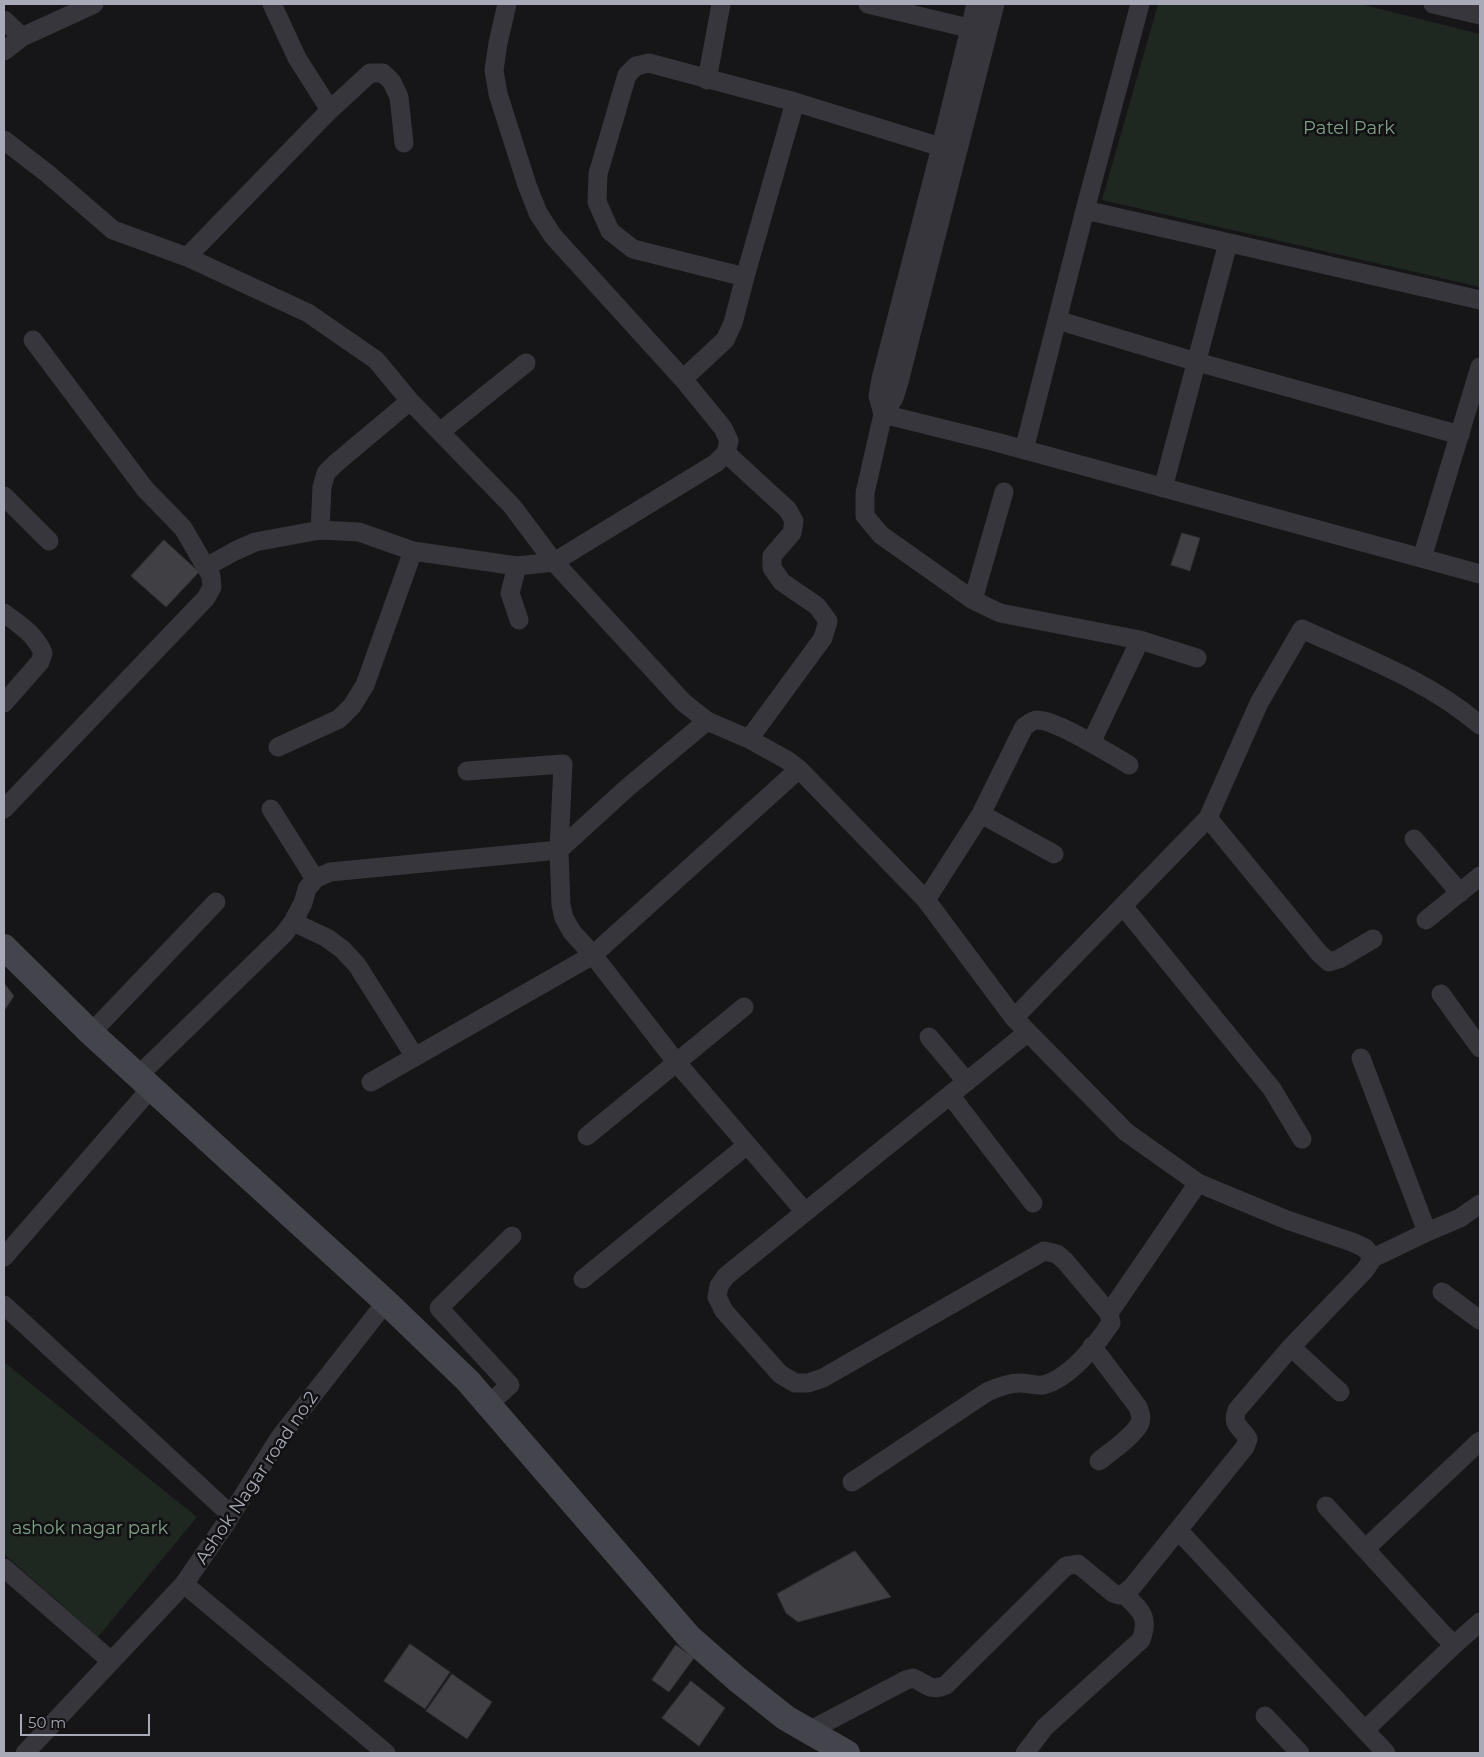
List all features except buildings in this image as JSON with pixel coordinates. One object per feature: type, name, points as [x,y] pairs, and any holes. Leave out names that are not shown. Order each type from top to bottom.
[{"type":"street","points":[[4,51],[22,37],[94,4]]},
{"type":"street","points":[[272,4],[297,58],[330,110]]},
{"type":"street","points":[[206,567],[255,542],[320,530],[359,532],[413,551],[517,566],[554,562],[716,463],[726,453],[729,441],[724,428],[684,379],[553,236],[538,213],[498,94],[494,70],[507,4]]},
{"type":"street","points":[[706,80],[721,4]]},
{"type":"street","points":[[868,4],[979,31]]},
{"type":"street","points":[[976,4],[979,31]]},
{"type":"street","points":[[995,4],[979,31],[949,150],[899,382],[894,398],[883,414],[865,493],[865,516],[881,535],[973,600],[1000,613],[1140,640],[1197,658]]},
{"type":"street","points":[[1024,450],[1140,4]]},
{"type":"street","points":[[1433,4],[1480,15]]},
{"type":"street","points":[[4,20],[22,37]]},
{"type":"street","points":[[745,277],[634,249],[610,231],[597,202],[598,174],[627,75],[636,66],[649,63],[706,80],[795,102],[949,150]]},
{"type":"street","points":[[188,257],[330,110],[370,73],[383,74],[392,82],[399,97],[404,142]]},
{"type":"street","points":[[684,379],[725,340],[733,323],[795,102]]},
{"type":"street","points":[[4,140],[48,174],[113,230],[188,257],[308,313],[376,360],[410,401],[512,506],[554,562],[683,702],[707,721],[750,739],[787,760],[926,900],[1014,1018],[1126,1132],[1198,1183],[1287,1220],[1352,1242],[1365,1248],[1373,1258]]},
{"type":"street","points":[[1085,210],[1480,300]]},
{"type":"street","points":[[1163,488],[1228,243]]},
{"type":"street","points":[[1057,320],[1197,362],[1460,435]]},
{"type":"street","points":[[4,809],[206,598],[212,587],[211,576],[183,528],[145,489],[33,340]]},
{"type":"street","points":[[440,432],[526,363]]},
{"type":"street","points":[[1422,558],[1480,367]]},
{"type":"street","points":[[320,530],[322,487],[326,473],[336,462],[410,401]]},
{"type":"street","points":[[883,414],[1024,450],[1480,574]]},
{"type":"street","points":[[726,453],[788,510],[794,521],[792,533],[772,556],[772,568],[782,582],[817,606],[828,621],[823,638],[750,739]]},
{"type":"street","points":[[973,600],[1004,492]]},
{"type":"street","points":[[4,496],[49,542]]},
{"type":"street","points":[[278,747],[339,719],[352,706],[365,684],[413,551]]},
{"type":"street","points":[[517,566],[510,593],[519,620]]},
{"type":"street","points":[[4,613],[29,631],[38,641],[43,653],[40,662],[4,703]]},
{"type":"street","points":[[1014,1018],[1208,818],[1258,703],[1302,629],[1440,694],[1480,725]]},
{"type":"street","points":[[1091,743],[1140,640]]},
{"type":"street","points":[[926,900],[981,814],[1024,727],[1035,720],[1049,721],[1128,765]]},
{"type":"street","points":[[4,1258],[146,1081],[284,934],[303,904],[307,889],[315,879],[330,872],[559,850],[627,788],[707,721]]},
{"type":"street","points":[[467,771],[563,764],[559,850],[561,904],[564,918],[572,932],[593,955],[677,1063],[805,1212]]},
{"type":"street","points":[[371,1082],[593,955],[799,770]]},
{"type":"street","points":[[271,809],[315,879]]},
{"type":"street","points":[[981,814],[1054,854]]},
{"type":"street","points":[[1208,818],[1313,946],[1329,962],[1339,959],[1373,939]]},
{"type":"street","points":[[1414,839],[1460,892]]},
{"type":"street","points":[[1426,920],[1480,876]]},
{"type":"street","points":[[91,1032],[216,902]]},
{"type":"street","points":[[1123,906],[1272,1089],[1302,1139]]},
{"type":"street","points":[[293,922],[327,938],[342,949],[357,965],[415,1057]]},
{"type":"street","points":[[4,947],[91,1032],[386,1302],[468,1381],[689,1637],[786,1718],[847,1753]]},
{"type":"street","points":[[1441,994],[1477,1036]]},
{"type":"street","points":[[588,1136],[744,1008]]},
{"type":"street","points":[[852,1482],[987,1392],[1006,1384],[1041,1385],[1056,1381],[1071,1370],[1111,1323],[1109,1312],[1065,1261],[1056,1254],[1044,1251],[823,1378],[808,1383],[795,1383],[780,1374],[724,1311],[717,1297],[719,1286],[726,1276],[1028,1032]]},
{"type":"street","points":[[929,1037],[967,1082]]},
{"type":"street","points":[[1361,1058],[1427,1232]]},
{"type":"street","points":[[950,1095],[1033,1203]]},
{"type":"street","points":[[583,1279],[747,1145]]},
{"type":"street","points":[[1109,1312],[1198,1183]]},
{"type":"street","points":[[809,1731],[906,1680],[913,1678],[930,1688],[946,1685],[1066,1566],[1078,1564],[1113,1593],[1124,1594],[1132,1587],[1245,1447],[1248,1439],[1237,1426],[1234,1418],[1237,1410],[1291,1347],[1365,1270],[1373,1258],[1460,1218],[1480,1204]]},
{"type":"street","points":[[488,1405],[510,1385],[439,1308],[512,1236]]},
{"type":"street","points":[[1442,1292],[1480,1320]]},
{"type":"street","name":"Ashok Nagar road no.2","points":[[25,1753],[184,1584],[231,1515],[280,1437],[386,1302]]},
{"type":"street","points":[[4,1306],[231,1515]]},
{"type":"street","points":[[1092,1346],[1138,1407],[1141,1416],[1140,1423],[1134,1431],[1099,1461]]},
{"type":"street","points":[[1291,1347],[1340,1392]]},
{"type":"street","points":[[1365,1549],[1480,1441]]},
{"type":"street","points":[[1326,1506],[1454,1645]]},
{"type":"street","points":[[1178,1530],[1386,1753]]},
{"type":"street","points":[[4,1568],[111,1661]]},
{"type":"street","points":[[184,1584],[375,1750]]},
{"type":"street","points":[[1024,1753],[1045,1727],[1141,1640],[1145,1630],[1145,1620],[1142,1612],[1124,1594]]},
{"type":"street","points":[[1365,1730],[1480,1622]]},
{"type":"street","points":[[1265,1716],[1300,1753]]},
{"type":"green space","name":"Patel Park","points":[[1158,4],[1360,4],[1480,34],[1480,287],[1102,200]]},
{"type":"green space","name":"ashok nagar park","points":[[4,1362],[197,1517],[98,1637],[4,1554]]}]
